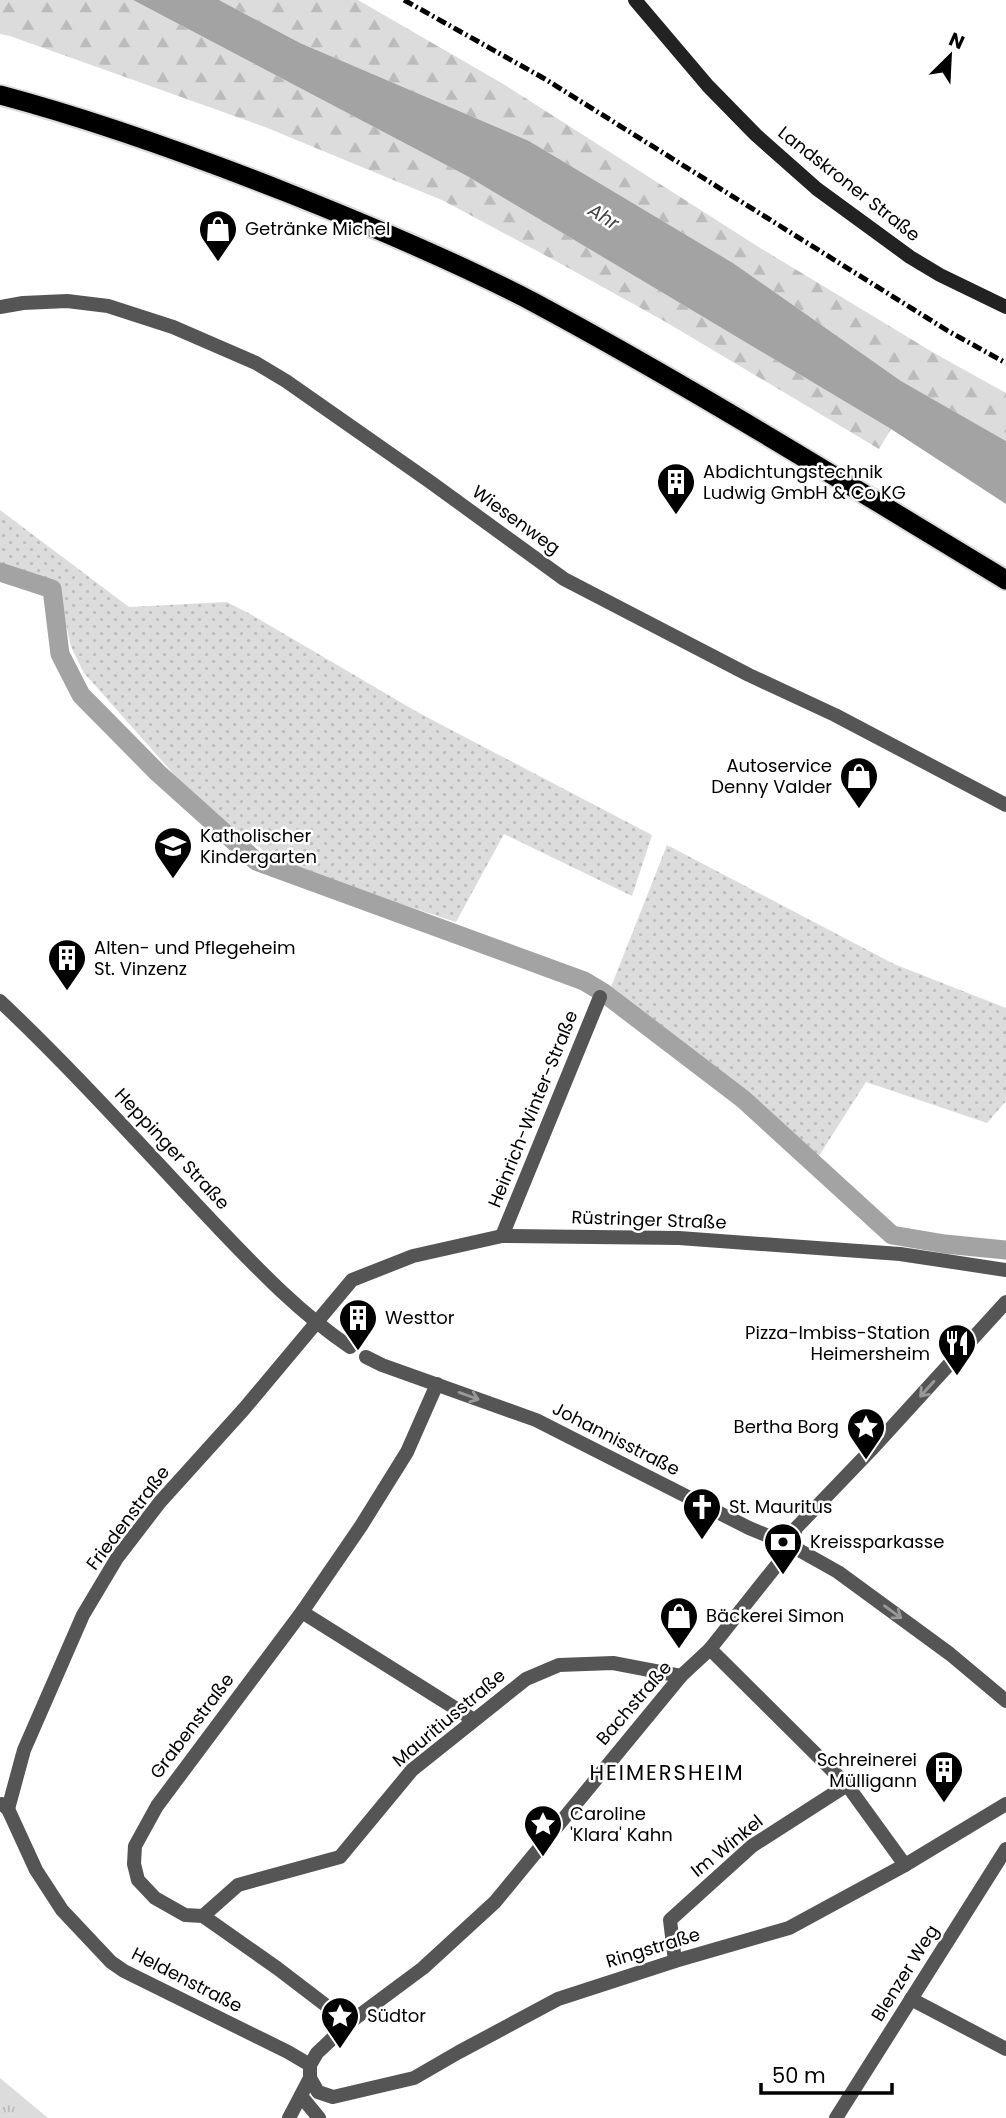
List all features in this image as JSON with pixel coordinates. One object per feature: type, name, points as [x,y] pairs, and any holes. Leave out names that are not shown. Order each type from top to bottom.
[{"type":"highway","points":[[0,95],[104,126],[202,160],[439,257],[532,302],[640,361],[1006,580]]},
{"type":"main road","name":"Landskroner Straße","points":[[635,0],[718,96],[756,135],[817,189],[910,257],[1006,307]]},
{"type":"street","name":"Wiesenweg","points":[[0,307],[23,303],[67,302],[108,306],[173,327],[256,363],[411,468],[564,579],[1006,804]]},
{"type":"street","name":"Heinrich-Winter-Straße","points":[[502,1236],[600,997]]},
{"type":"street","name":"Heppinger Straße","points":[[0,1001],[95,1096],[277,1288],[317,1323]]},
{"type":"street","name":"Rüstringer Straße","points":[[317,1323],[352,1280],[413,1256],[502,1236],[679,1238],[900,1254],[1006,1270]]},
{"type":"street","name":"Bachstraße","points":[[289,2118],[302,2096],[317,2053],[349,2023],[423,1968],[495,1902],[681,1676],[710,1649],[790,1545],[796,1528],[872,1450],[1006,1302]]},
{"type":"street","points":[[317,1323],[350,1347]]},
{"type":"street","name":"Friedenstraße","points":[[4,1806],[24,1750],[83,1615],[117,1558],[160,1502],[317,1323]]},
{"type":"street","name":"Johannisstraße","points":[[366,1357],[536,1420],[749,1528],[790,1545],[849,1580],[950,1654],[1006,1701]]},
{"type":"street","name":"Grabenstraße","points":[[349,2023],[203,1916],[185,1915],[155,1898],[138,1880],[134,1864],[135,1846],[157,1805],[302,1612],[360,1526],[407,1452],[437,1384]]},
{"type":"street","points":[[302,1612],[474,1720]]},
{"type":"street","points":[[710,1649],[847,1785],[905,1865]]},
{"type":"street","name":"Mauritiusstraße","points":[[203,1916],[238,1885],[340,1857],[412,1770],[526,1679],[559,1665],[613,1663],[681,1676]]},
{"type":"street","name":"Im Winkel","points":[[675,1961],[670,1920],[752,1846],[847,1785]]},
{"type":"street","name":"Ringstraße","points":[[310,2071],[318,2092],[332,2097],[414,2078],[558,1999],[789,1928],[905,1865],[1006,1804]]},
{"type":"street","name":"Heldenstraße","points":[[4,1806],[36,1870],[62,1910],[111,1962],[124,1971],[288,2052],[310,2071]]},
{"type":"street","name":"Blenzer Weg","points":[[836,2118],[1006,1849]]},
{"type":"street","points":[[911,1999],[1006,2049]]},
{"type":"street","points":[[302,2096],[319,2118]]},
{"type":"green space","points":[[0,0],[133,0],[467,176],[891,429],[879,449],[664,321],[444,201],[265,127],[0,34]]},
{"type":"green space","points":[[219,0],[358,0],[505,85],[757,246],[934,353],[1006,393],[1006,441],[901,381],[733,263],[529,141],[300,43]]},
{"type":"green space","points":[[0,510],[129,607],[227,602],[419,713],[652,835],[632,896],[504,834],[456,922],[276,859],[203,807],[84,673],[71,647],[57,583],[0,565]]},
{"type":"green space","points":[[667,845],[894,964],[1006,1008],[1006,1101],[987,1123],[866,1082],[817,1159],[785,1126],[611,987]]},
{"type":"green space","points":[[0,2078],[48,2118],[0,2118]]},
{"type":"water","name":"Ahr","points":[[133,0],[219,0],[300,43],[529,141],[733,263],[901,381],[1006,441],[1006,504],[891,429],[467,176]]},
{"type":"waterway","points":[[0,572],[52,589],[60,654],[81,695],[158,773],[256,861],[584,981],[604,993],[743,1099],[892,1235],[1006,1250]]},
{"type":"railway","points":[[404,0],[545,79],[948,331],[1006,363]]},
{"type":"place","name":"Getränke Michel","points":[[218,263]]},
{"type":"place","name":"Abdichtungstechnik Ludwig GmbH & Co KG","points":[[676,516]]},
{"type":"place","name":"Autoservice Denny Valder","points":[[859,810]]},
{"type":"place","name":"Katholischer Kindergarten","points":[[173,880]]},
{"type":"place","name":"Alten- und Pflegeheim St. Vinzenz","points":[[67,992]]},
{"type":"place","name":"Westtor","points":[[358,1352]]},
{"type":"place","name":"Pizza-Imbiss-Station Heimersheim","points":[[957,1377]]},
{"type":"place","name":"Bertha Borg","points":[[866,1461]]},
{"type":"place","name":"St. Mauritus","points":[[702,1541]]},
{"type":"place","name":"Kreissparkasse","points":[[783,1576]]},
{"type":"place","name":"Bäckerei Simon","points":[[679,1650]]},
{"type":"place","name":"Schreinerei Mülligann","points":[[944,1804]]},
{"type":"place","name":"Caroline 'Klara' Kahn","points":[[543,1858]]},
{"type":"place","name":"Südtor","points":[[340,2050]]},
{"type":"district","name":"HEIMERSHEIM","points":[[667,1773]]}]
